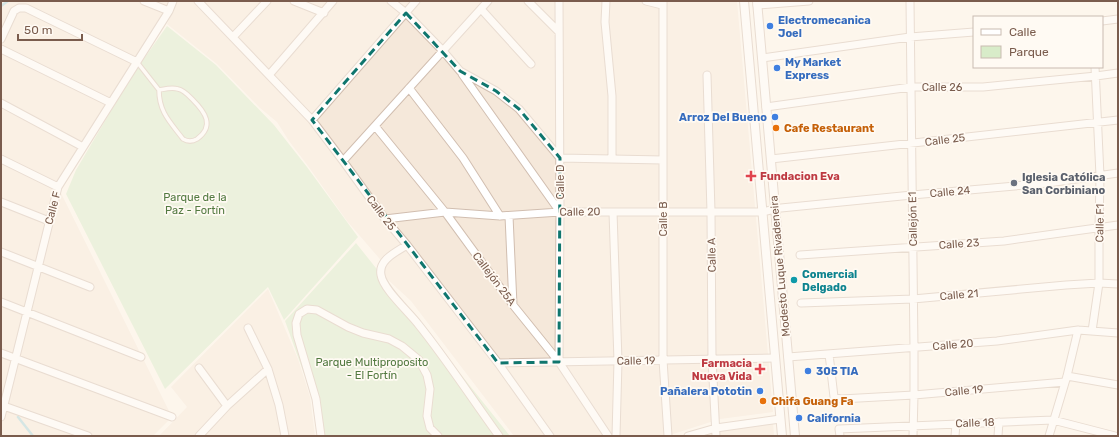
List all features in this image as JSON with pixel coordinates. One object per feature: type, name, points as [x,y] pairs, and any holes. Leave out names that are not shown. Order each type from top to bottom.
[{"type":"street","points":[[144,1],[169,11]]},
{"type":"street","name":"Calle F","points":[[1,417],[2,405],[16,359],[58,187],[169,11],[173,1]]},
{"type":"street","name":"Calle 25","points":[[198,1],[312,120],[385,219],[407,245],[498,363],[550,436]]},
{"type":"street","points":[[233,37],[267,1]]},
{"type":"street","points":[[294,1],[324,13]]},
{"type":"street","points":[[269,75],[333,1]]},
{"type":"street","points":[[391,1],[406,12],[460,71],[560,212]]},
{"type":"street","points":[[312,120],[416,1]]},
{"type":"street","points":[[343,161],[488,1]]},
{"type":"street","points":[[528,1],[559,32]]},
{"type":"street","name":"Calle D","points":[[559,1],[559,362]]},
{"type":"street","points":[[606,1],[605,22],[612,96],[612,159]]},
{"type":"street","points":[[646,1],[663,3]]},
{"type":"street","name":"Modesto Luque Rivadeneira","points":[[744,1],[782,436]]},
{"type":"street","points":[[757,3],[809,1]]},
{"type":"street","name":"Callejón E1","points":[[910,1],[914,348],[913,436]]},
{"type":"street","name":"Calle B","points":[[663,3],[663,360],[668,436]]},
{"type":"street","name":"Modesto Luque Rivadeneira","points":[[757,3],[773,186],[778,208],[782,280],[795,436]]},
{"type":"street","points":[[1,39],[14,11],[19,8],[26,8],[137,62]]},
{"type":"street","points":[[481,9],[531,64]]},
{"type":"street","points":[[1103,21],[1118,19]]},
{"type":"street","points":[[762,58],[910,38],[973,32]]},
{"type":"street","points":[[1,49],[111,103]]},
{"type":"street","name":"Calle F1","points":[[1092,331],[1099,283],[1100,228],[1100,176],[1095,68]]},
{"type":"street","points":[[460,71],[506,98],[519,109],[560,158],[663,160]]},
{"type":"street","name":"Calle 26","points":[[766,107],[911,87],[983,87],[1118,73]]},
{"type":"street","name":"Calle A","points":[[707,75],[711,212],[712,359],[716,436]]},
{"type":"street","points":[[409,88],[463,158],[500,216]]},
{"type":"street","points":[[1,103],[83,147]]},
{"type":"street","name":"Calle 25","points":[[771,159],[1118,120]]},
{"type":"street","name":"Callejón 25A","points":[[375,126],[444,212],[513,305],[559,362],[608,436]]},
{"type":"street","points":[[1,159],[58,187]]},
{"type":"street","points":[[759,167],[764,176],[765,186],[773,186]]},
{"type":"street","name":"Calle 24","points":[[778,208],[1048,183],[1118,173]]},
{"type":"street","points":[[1,202],[49,221]]},
{"type":"street","name":"Calle 20","points":[[385,219],[444,212],[509,216],[560,212],[762,212],[778,208]]},
{"type":"street","points":[[613,212],[618,361],[616,436]]},
{"type":"street","points":[[509,216],[513,305]]},
{"type":"street","name":"Calle 23","points":[[800,255],[1004,241],[1118,225]]},
{"type":"street","points":[[407,245],[387,258],[381,267],[381,276],[392,295],[418,323],[499,436]]},
{"type":"street","points":[[1,252],[90,287]]},
{"type":"street","points":[[767,269],[775,269],[778,278],[782,280]]},
{"type":"street","name":"Calle 21","points":[[801,303],[913,299],[1066,285],[1099,283],[1118,284]]},
{"type":"street","points":[[1,302],[141,357]]},
{"type":"street","points":[[321,436],[316,399],[297,335],[296,322],[299,314],[307,309],[317,310],[356,330],[388,339],[402,346],[419,360],[427,375],[430,388],[427,416],[430,428],[438,436]]},
{"type":"street","points":[[248,328],[268,369],[279,405],[285,436]]},
{"type":"street","points":[[1050,436],[1078,330]]},
{"type":"street","name":"Calle 20","points":[[788,357],[997,341],[1078,330],[1118,333]]},
{"type":"street","points":[[1,353],[172,417]]},
{"type":"street","name":"Calle 19","points":[[829,354],[833,392],[834,397],[837,399],[914,395],[1066,379],[1118,385]]},
{"type":"street","name":"Calle 19","points":[[498,363],[775,358]]},
{"type":"street","points":[[198,368],[227,406]]},
{"type":"street","points":[[199,436],[227,406],[268,369]]},
{"type":"street","points":[[2,405],[88,436]]},
{"type":"street","points":[[688,436],[716,428],[780,419]]},
{"type":"street","name":"Calle 18","points":[[840,436],[839,429],[1053,420],[1115,436]]},
{"type":"street","points":[[998,436],[999,422]]},
{"type":"street","points":[[954,436],[956,424]]},
{"type":"street","points":[[864,428],[865,436]]},
{"type":"lane","points":[[137,62],[159,90],[159,101],[161,108],[183,139],[188,142],[194,141],[203,135],[207,128],[207,119],[203,110],[179,89],[171,88],[159,90]]},
{"type":"highlighted area","points":[[406,13],[460,71],[496,91],[519,109],[560,158],[559,362],[498,363],[312,120]]},
{"type":"shaded area","points":[[1,1],[170,1],[58,187],[172,417],[153,436],[1,436]]},
{"type":"shaded area","points":[[177,1],[737,1],[773,412],[720,419],[667,436],[514,436],[411,301],[386,278],[383,272],[385,265],[347,221],[277,122],[260,108],[217,64],[167,24]]},
{"type":"shaded area","points":[[268,289],[298,359],[310,397],[315,436],[159,436],[187,407],[171,387]]},
{"type":"shaded area","points":[[773,422],[774,436],[694,436],[718,429]]},
{"type":"green space","name":"Parque de la Paz - Fortín","points":[[167,26],[216,65],[274,125],[358,237],[284,320],[268,287],[165,389],[66,194],[76,170],[131,77]]},
{"type":"green space","name":"Parque Multiproposito - El Fortín","points":[[356,243],[510,436],[318,436],[312,396],[285,321]]},
{"type":"waterway","points":[[1,6],[8,1]]},
{"type":"waterway","points":[[18,417],[33,436]]},
{"type":"place","name":"Electromecanica Joel","points":[[770,26]]},
{"type":"place","name":"My Market Express","points":[[777,68]]},
{"type":"place","name":"Arroz Del Bueno","points":[[775,117]]},
{"type":"place","name":"Cafe Restaurant","points":[[776,128]]},
{"type":"place","name":"Fundacion Eva","points":[[751,176]]},
{"type":"place","name":"Iglesia Católica San Corbiniano","points":[[1014,183]]},
{"type":"place","name":"Comercial Delgado","points":[[794,280]]},
{"type":"place","name":"Farmacia Nueva Vida","points":[[760,369]]},
{"type":"place","name":"305 TIA","points":[[808,371]]},
{"type":"place","name":"Pañalera Pototin","points":[[760,391]]},
{"type":"place","name":"Chifa Guang Fa","points":[[763,401]]},
{"type":"place","name":"California","points":[[799,418]]}]
